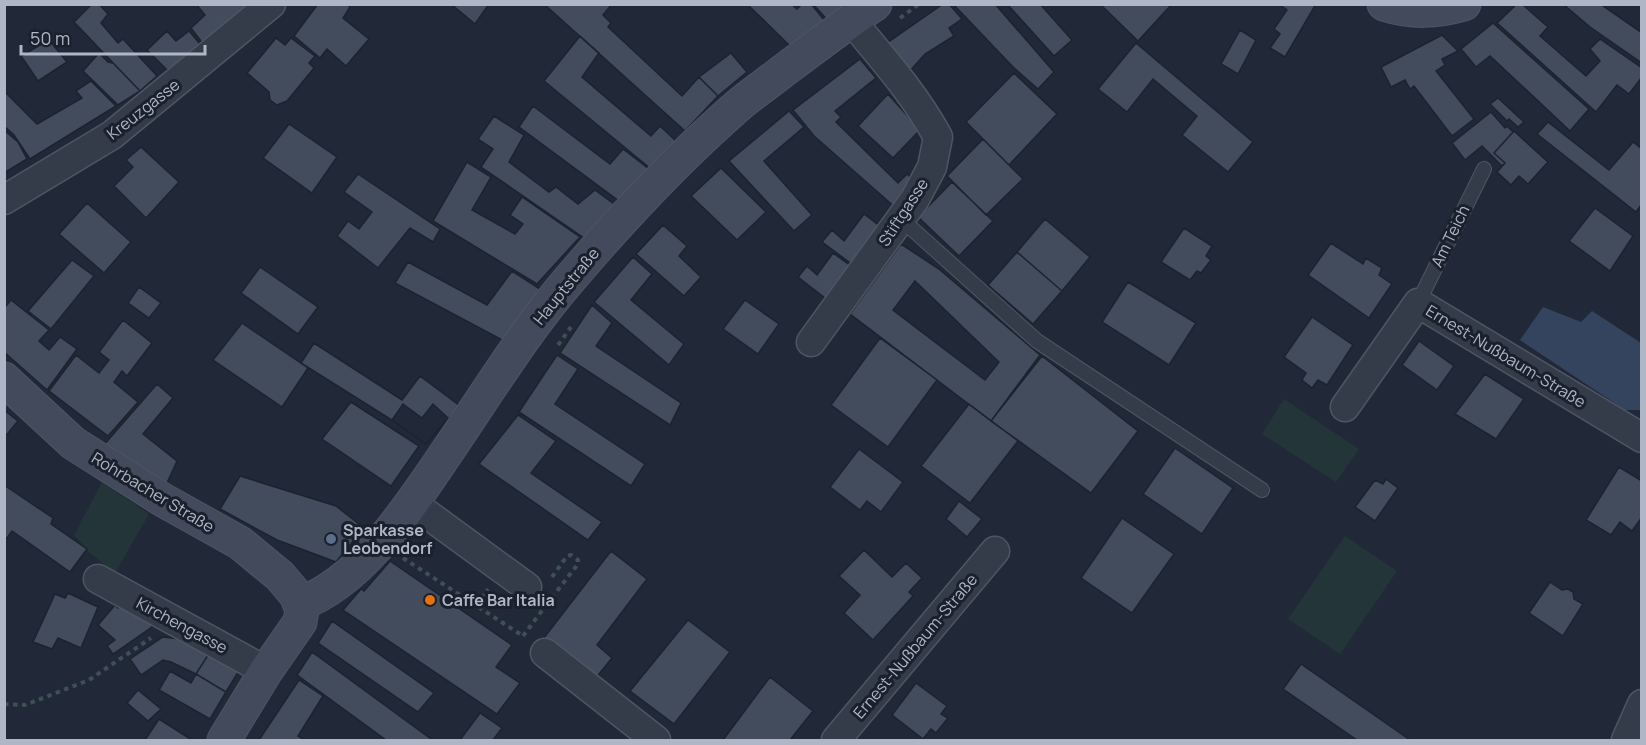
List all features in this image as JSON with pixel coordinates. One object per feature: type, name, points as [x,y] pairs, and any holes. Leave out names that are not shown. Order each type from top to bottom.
[{"type":"street","name":"Kreuzgasse","points":[[4,200],[111,135],[212,55],[271,4]]},
{"type":"street","points":[[1384,4],[1420,12],[1464,4]]},
{"type":"street","name":"Stiftgasse","points":[[811,342],[901,219],[932,168],[938,137],[922,108],[864,22]]},
{"type":"street","name":"Hauptstraße","points":[[300,604],[320,596],[341,581],[379,542],[412,503],[519,345],[567,282],[613,229],[734,109],[864,22]]},
{"type":"street","name":"Ernest-Nußbaum-Straße","points":[[1345,407],[1418,303],[1641,438]]},
{"type":"street","name":"Rohrbacher Straße","points":[[4,379],[73,443],[163,500],[240,543],[280,576],[296,595],[300,604]]},
{"type":"street","points":[[412,503],[527,587]]},
{"type":"street","name":"Ernest-Nußbaum-Straße","points":[[836,741],[995,551]]},
{"type":"street","name":"Kirchengasse","points":[[98,579],[266,671]]},
{"type":"street","points":[[224,741],[266,671],[300,622],[302,615],[300,604]]},
{"type":"street","points":[[534,644],[656,741]]},
{"type":"street","points":[[1626,741],[1641,704]]},
{"type":"lane","name":"Am Teich","points":[[1418,303],[1484,169]]},
{"type":"lane","points":[[901,219],[1037,341],[1262,490]]},
{"type":"path","points":[[864,22],[920,4]]},
{"type":"path","points":[[556,348],[577,320]]},
{"type":"path","points":[[379,542],[534,644]]},
{"type":"path","points":[[4,704],[25,705],[89,680],[174,622]]},
{"type":"shaded area","points":[[1284,399],[1359,449],[1336,482],[1262,434]]},
{"type":"shaded area","points":[[102,482],[149,514],[115,573],[89,552],[74,535]]},
{"type":"shaded area","points":[[1345,536],[1397,571],[1340,654],[1288,619]]},
{"type":"water","points":[[1543,307],[1581,322],[1592,311],[1641,343],[1641,410],[1625,410],[1520,340]]},
{"type":"building","points":[[92,4],[99,4],[108,14],[101,23],[118,43],[123,39],[157,76],[140,91],[74,22]]},
{"type":"building","points":[[196,4],[251,4],[207,49],[191,28],[205,15]]},
{"type":"building","points":[[318,4],[346,4],[350,7],[343,18],[369,39],[346,66],[327,49],[320,58],[294,36]]},
{"type":"building","points":[[451,4],[489,4],[475,24]]},
{"type":"building","points":[[544,4],[612,4],[603,15],[611,23],[608,27],[682,96],[699,77],[718,96],[685,131]]},
{"type":"building","points":[[747,4],[791,4],[797,9],[802,4],[811,4],[825,21],[791,47]]},
{"type":"building","points":[[813,4],[855,4],[830,23]]},
{"type":"building","points":[[943,4],[949,4],[962,19],[949,28],[954,36],[925,54],[909,72],[887,43]]},
{"type":"building","points":[[953,4],[995,4],[1054,72],[1038,89],[1013,67]]},
{"type":"building","points":[[1007,4],[1040,4],[1072,40],[1054,56]]},
{"type":"building","points":[[1100,4],[1172,4],[1138,41]]},
{"type":"building","points":[[1279,4],[1316,4],[1285,57],[1270,48],[1280,34],[1274,29],[1287,10]]},
{"type":"building","points":[[1517,4],[1522,4],[1548,27],[1540,36],[1586,76],[1600,61],[1590,49],[1600,39],[1642,68],[1642,77],[1629,94],[1617,85],[1596,112],[1497,23]]},
{"type":"building","points":[[1563,4],[1600,4],[1642,33],[1642,63],[1590,27]]},
{"type":"building","points":[[1493,23],[1589,109],[1570,131],[1490,56],[1476,67],[1461,49]]},
{"type":"building","points":[[1240,30],[1256,40],[1238,74],[1221,64]]},
{"type":"building","points":[[167,31],[176,41],[189,31],[205,50],[172,75],[147,50]]},
{"type":"building","points":[[1442,35],[1458,51],[1442,59],[1445,65],[1436,71],[1474,119],[1452,136],[1414,86],[1410,89],[1405,80],[1391,87],[1381,67]]},
{"type":"building","points":[[580,36],[599,53],[582,77],[651,136],[660,126],[676,141],[651,169],[544,81]]},
{"type":"building","points":[[276,38],[285,45],[291,38],[315,56],[309,63],[314,68],[287,101],[277,105],[270,100],[269,92],[247,73]]},
{"type":"building","points":[[49,40],[67,62],[38,81],[21,56]]},
{"type":"building","points":[[1136,43],[1253,142],[1228,172],[1182,135],[1197,116],[1153,79],[1127,112],[1098,89]]},
{"type":"building","points":[[99,53],[108,62],[113,63],[140,91],[118,105],[83,71]]},
{"type":"building","points":[[731,53],[747,72],[718,96],[699,77]]},
{"type":"building","points":[[860,59],[876,78],[835,111],[841,117],[836,122],[898,183],[907,174],[916,182],[897,209],[814,136],[793,110]]},
{"type":"building","points":[[1014,73],[1057,114],[1009,165],[966,122]]},
{"type":"building","points":[[91,81],[116,106],[30,159],[14,135],[4,126],[4,91],[37,124],[82,98],[76,91]]},
{"type":"building","points":[[888,94],[920,130],[893,158],[858,126]]},
{"type":"building","points":[[1498,98],[1524,122],[1518,127],[1509,119],[1507,121],[1490,104]]},
{"type":"building","points":[[533,106],[610,164],[623,149],[649,169],[619,201],[519,127]]},
{"type":"building","points":[[789,111],[804,127],[764,161],[812,215],[794,231],[729,161]]},
{"type":"building","points":[[1491,112],[1505,128],[1507,126],[1513,132],[1494,153],[1505,163],[1502,166],[1482,146],[1465,160],[1452,143]]},
{"type":"building","points":[[494,116],[524,135],[509,162],[549,192],[556,187],[578,204],[595,190],[614,204],[584,238],[481,167],[493,149],[478,139]]},
{"type":"building","points":[[1548,122],[1609,170],[1633,142],[1642,149],[1642,204],[1636,212],[1537,134]]},
{"type":"building","points":[[289,124],[337,157],[312,193],[263,158]]},
{"type":"building","points":[[4,130],[18,142],[27,159],[4,173]]},
{"type":"building","points":[[1514,131],[1548,162],[1528,184],[1519,176],[1511,185],[1497,172],[1505,163],[1494,153]]},
{"type":"building","points":[[983,139],[1023,179],[986,215],[947,176]]},
{"type":"building","points":[[141,147],[179,182],[146,218],[114,186],[133,167],[126,160]]},
{"type":"building","points":[[467,162],[491,177],[472,210],[515,234],[523,224],[510,215],[522,197],[580,237],[537,284],[433,221]]},
{"type":"building","points":[[721,168],[766,212],[737,240],[691,196]]},
{"type":"building","points":[[358,174],[440,229],[433,242],[410,228],[378,268],[337,236],[348,221],[359,229],[372,212],[344,192]]},
{"type":"building","points":[[952,182],[993,221],[959,256],[918,217]]},
{"type":"building","points":[[87,203],[131,242],[104,273],[59,234]]},
{"type":"building","points":[[1595,208],[1633,236],[1610,271],[1569,241]]},
{"type":"building","points":[[864,214],[885,230],[857,268],[822,242],[832,230],[844,241]]},
{"type":"building","points":[[1045,219],[1090,257],[1062,291],[1017,252]]},
{"type":"building","points":[[663,225],[687,246],[679,256],[701,277],[684,296],[636,254]]},
{"type":"building","points":[[1184,228],[1212,246],[1206,256],[1211,260],[1201,273],[1197,271],[1190,280],[1161,262]]},
{"type":"building","points":[[1331,243],[1363,264],[1366,258],[1382,268],[1379,275],[1392,284],[1369,318],[1308,275]]},
{"type":"building","points":[[901,244],[939,269],[1040,355],[991,421],[850,314]],"holes":[[[915,281],[999,362],[985,380],[893,310]]]},
{"type":"building","points":[[1017,252],[1062,291],[1033,324],[988,285]]},
{"type":"building","points":[[833,253],[858,271],[834,305],[798,277],[807,266],[817,275]]},
{"type":"building","points":[[633,257],[652,274],[631,300],[684,344],[669,365],[594,302]]},
{"type":"building","points":[[72,260],[94,276],[51,329],[28,311]]},
{"type":"building","points":[[408,262],[487,305],[512,271],[540,289],[504,341],[395,283]]},
{"type":"building","points":[[260,267],[318,307],[298,334],[241,293]]},
{"type":"building","points":[[1128,282],[1196,323],[1169,365],[1102,322]]},
{"type":"building","points":[[139,287],[161,303],[149,318],[128,303]]},
{"type":"building","points":[[11,300],[49,330],[39,341],[49,350],[60,337],[77,349],[47,390],[4,352],[4,308]]},
{"type":"building","points":[[745,300],[779,324],[758,354],[723,329]]},
{"type":"building","points":[[592,305],[612,323],[596,346],[681,403],[670,425],[560,353]]},
{"type":"building","points":[[1312,317],[1353,345],[1327,385],[1318,380],[1312,388],[1302,380],[1306,373],[1284,357]]},
{"type":"building","points":[[123,320],[152,343],[127,376],[122,371],[114,382],[138,402],[108,436],[49,391],[76,355],[99,373],[109,360],[99,352]]},
{"type":"building","points":[[242,323],[308,368],[282,407],[213,360]]},
{"type":"building","points":[[880,338],[937,380],[888,447],[831,405]]},
{"type":"building","points":[[1419,341],[1454,366],[1437,390],[1402,365]]},
{"type":"building","points":[[314,343],[402,400],[420,376],[460,406],[426,444],[301,363]]},
{"type":"building","points":[[557,355],[578,369],[555,404],[645,464],[631,486],[519,412]]},
{"type":"building","points":[[1042,356],[1138,431],[1091,493],[991,421]]},
{"type":"building","points":[[1485,374],[1524,399],[1496,439],[1455,414]]},
{"type":"building","points":[[157,384],[173,398],[143,434],[177,461],[167,483],[102,447]]},
{"type":"building","points":[[351,402],[419,446],[391,486],[322,439]]},
{"type":"building","points":[[403,404],[422,418],[433,404],[448,418],[426,444],[392,420]]},
{"type":"building","points":[[969,404],[1018,441],[970,503],[921,466]]},
{"type":"building","points":[[4,410],[18,421],[4,438]]},
{"type":"building","points":[[518,415],[556,441],[531,473],[602,522],[588,540],[479,464]]},
{"type":"building","points":[[1175,448],[1233,488],[1202,534],[1143,494]]},
{"type":"building","points":[[859,449],[903,482],[881,512],[867,501],[860,510],[830,487]]},
{"type":"building","points":[[1619,467],[1642,481],[1642,517],[1632,531],[1620,522],[1611,535],[1586,520]]},
{"type":"building","points":[[240,476],[336,506],[364,528],[336,562],[277,540],[220,509]]},
{"type":"building","points":[[1386,479],[1398,488],[1375,521],[1355,507],[1375,480],[1383,484]]},
{"type":"building","points":[[4,485],[53,518],[51,524],[87,549],[70,572],[12,531],[4,542]]},
{"type":"building","points":[[959,501],[982,519],[967,537],[946,519]]},
{"type":"building","points":[[1122,518],[1174,554],[1132,613],[1081,578]]},
{"type":"building","points":[[864,550],[892,577],[906,563],[922,578],[909,592],[913,596],[873,640],[844,613],[860,595],[839,576]]},
{"type":"building","points":[[611,551],[647,579],[597,645],[612,658],[595,679],[543,639]]},
{"type":"building","points":[[390,561],[512,645],[496,667],[520,683],[497,714],[343,610],[361,589],[364,591]]},
{"type":"building","points":[[1550,582],[1562,590],[1568,589],[1573,592],[1574,599],[1583,604],[1563,636],[1529,613]]},
{"type":"building","points":[[68,593],[98,607],[81,648],[58,638],[52,649],[33,642],[55,594],[65,598]]},
{"type":"building","points":[[123,600],[152,618],[152,627],[113,654],[107,646],[115,640],[98,625],[115,605],[118,608]]},
{"type":"building","points":[[688,620],[730,652],[674,724],[630,691]]},
{"type":"building","points":[[332,621],[434,693],[418,712],[318,643]]},
{"type":"building","points":[[163,637],[180,639],[210,652],[196,674],[163,660],[141,675],[130,659]]},
{"type":"building","points":[[210,652],[240,669],[226,692],[196,674]]},
{"type":"building","points":[[312,652],[431,739],[386,740],[297,675]]},
{"type":"building","points":[[1301,664],[1410,740],[1357,740],[1283,689]]},
{"type":"building","points":[[170,671],[191,683],[196,674],[226,692],[210,719],[159,690]]},
{"type":"building","points":[[770,677],[813,711],[790,740],[723,740]]},
{"type":"building","points":[[299,680],[323,696],[298,736],[305,740],[259,740]]},
{"type":"building","points":[[916,683],[947,706],[941,714],[948,718],[936,733],[931,729],[923,739],[892,715]]},
{"type":"building","points":[[138,690],[161,709],[148,721],[127,703]]},
{"type":"building","points":[[480,713],[502,728],[493,740],[460,740]]},
{"type":"building","points":[[159,719],[192,740],[145,740]]},
{"type":"place","name":"Sparkasse Leobendorf","points":[[331,539]]},
{"type":"place","name":"Caffe Bar Italia","points":[[430,600]]}]
